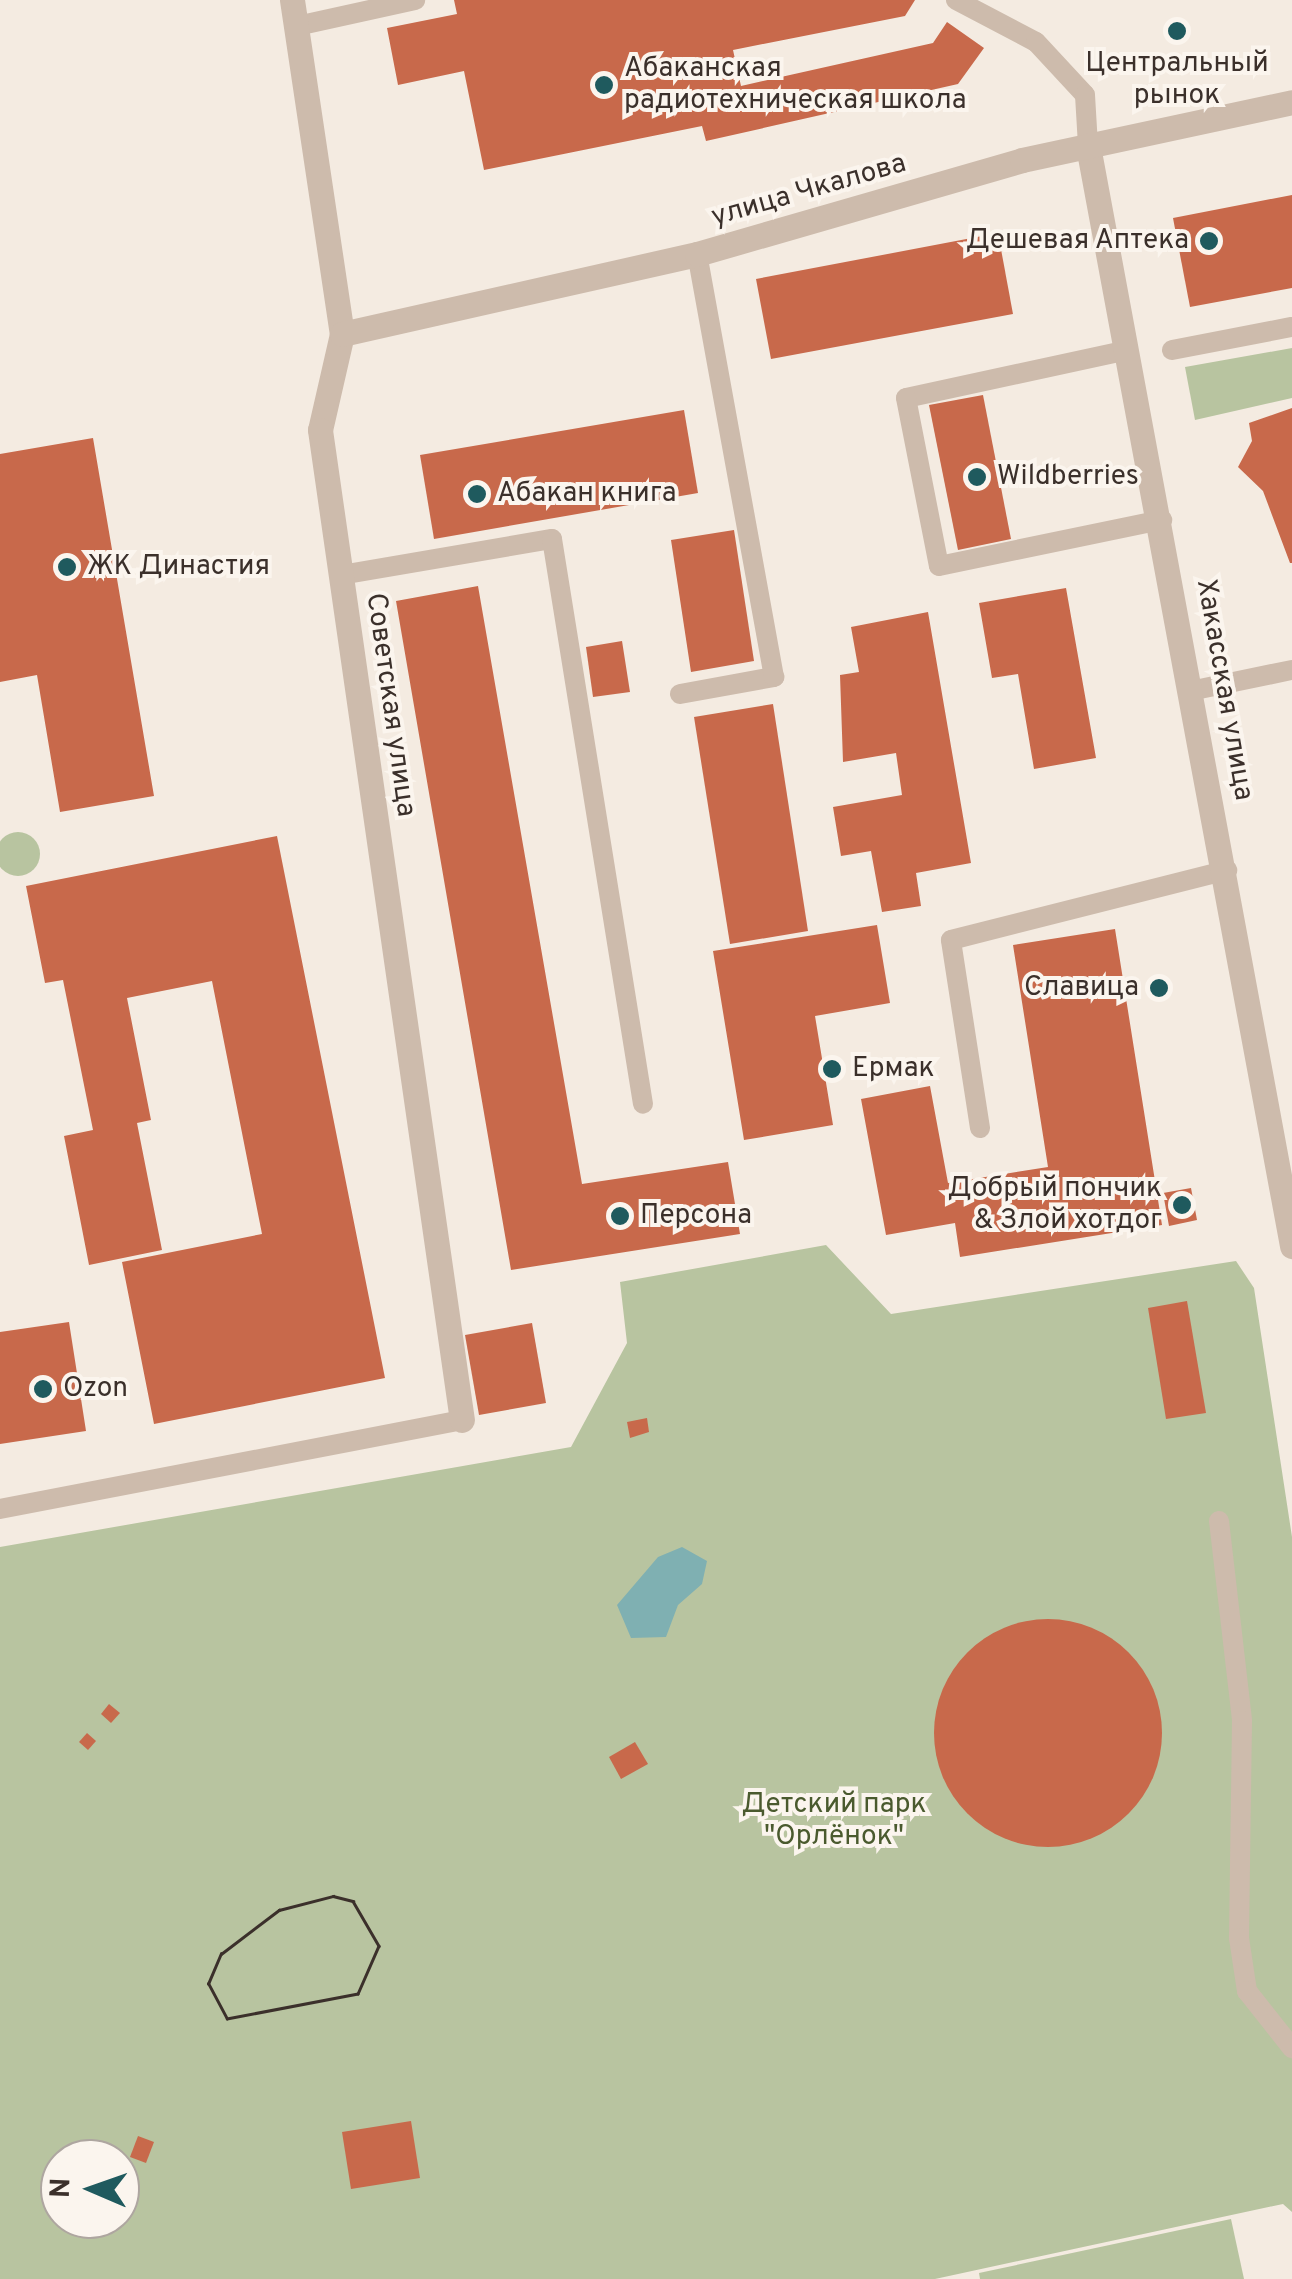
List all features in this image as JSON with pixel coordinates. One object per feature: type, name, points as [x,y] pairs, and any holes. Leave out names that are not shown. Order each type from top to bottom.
[{"type":"street","name":"Советская улица","points":[[294,13],[342,334],[320,430],[462,1420]]},
{"type":"street","name":"улица Чкалова","points":[[342,334],[697,254],[1088,146],[1292,102]]},
{"type":"street","name":"Хакасская улица","points":[[1088,146],[1286,1166],[1292,1246]]},
{"type":"lane","points":[[294,13],[415,0]]},
{"type":"lane","points":[[956,0],[1036,42],[1086,95],[1088,146]]},
{"type":"lane","points":[[680,694],[774,677],[697,254]]},
{"type":"lane","points":[[1172,350],[1292,327]]},
{"type":"lane","points":[[1128,350],[906,398],[935,548],[939,566],[1162,520]]},
{"type":"lane","points":[[341,575],[552,539],[643,1104]]},
{"type":"lane","points":[[1195,690],[1292,670]]},
{"type":"lane","points":[[980,1128],[951,940],[1227,870]]},
{"type":"lane","points":[[0,1508],[462,1420]]},
{"type":"lane","points":[[1219,1520],[1242,1721],[1239,1938],[1247,1991],[1292,2048]]},
{"type":"green space","points":[[1292,348],[1292,398],[1195,420],[1185,367]]},
{"type":"green space","points":[[18,832],[34,838],[40,854],[34,870],[18,876],[2,870],[-4,854],[2,838]]},
{"type":"green space","name":"Детский парк \"Орлёнок\"","points":[[826,1245],[891,1314],[1236,1261],[1254,1288],[1292,1537],[1292,2212],[1283,2204],[935,2279],[0,2279],[0,1547],[571,1447],[627,1343],[620,1282]]},
{"type":"green space","points":[[1231,2219],[1244,2279],[980,2279],[979,2273]]},
{"type":"water","points":[[682,1547],[707,1561],[702,1584],[678,1605],[666,1637],[631,1638],[617,1605],[658,1557]]},
{"type":"building","name":"Абаканская радиотехническая школа","points":[[454,0],[915,0],[905,16],[733,50],[741,86],[933,43],[947,22],[984,48],[958,84],[706,141],[702,126],[484,170],[464,71],[398,85],[387,28],[457,14]]},
{"type":"building","points":[[1292,195],[1292,288],[1190,307],[1173,218]]},
{"type":"building","points":[[998,233],[1013,314],[771,359],[756,279]]},
{"type":"building","points":[[983,395],[1011,539],[958,550],[929,405]]},
{"type":"building","points":[[1292,408],[1290,563],[1263,491],[1238,467],[1252,441],[1249,423]]},
{"type":"building","points":[[684,410],[698,493],[434,539],[420,455]]},
{"type":"building","name":"ЖК Династия","points":[[93,438],[154,796],[60,812],[37,675],[0,682],[0,454]]},
{"type":"building","points":[[734,530],[754,661],[691,672],[671,540]]},
{"type":"building","points":[[478,586],[582,1184],[728,1162],[740,1234],[511,1270],[396,601]]},
{"type":"building","points":[[1066,588],[1096,758],[1034,769],[1018,674],[992,678],[979,603]]},
{"type":"building","points":[[928,612],[971,863],[916,873],[921,906],[882,912],[871,851],[841,856],[833,807],[902,795],[896,753],[843,762],[840,675],[859,672],[851,627]]},
{"type":"building","points":[[622,641],[630,692],[593,697],[586,647]]},
{"type":"building","points":[[773,704],[808,931],[730,944],[694,717]]},
{"type":"building","points":[[277,836],[385,1378],[154,1424],[122,1262],[262,1234],[212,981],[127,998],[151,1120],[137,1123],[162,1250],[89,1265],[64,1136],[93,1130],[63,980],[45,983],[26,886]]},
{"type":"building","points":[[877,925],[890,1003],[815,1016],[833,1125],[744,1140],[713,951]]},
{"type":"building","points":[[1115,929],[1162,1225],[960,1257],[955,1223],[886,1235],[861,1099],[930,1086],[948,1183],[1048,1167],[1013,945]]},
{"type":"building","points":[[1191,1188],[1197,1220],[1169,1226],[1163,1193]]},
{"type":"building","points":[[1187,1301],[1206,1413],[1166,1419],[1148,1308]]},
{"type":"building","points":[[69,1322],[86,1431],[0,1444],[0,1332]]},
{"type":"building","points":[[532,1323],[546,1403],[479,1415],[465,1335]]},
{"type":"building","points":[[647,1418],[649,1432],[630,1438],[627,1422]]},
{"type":"building","points":[[1048,1619],[1092,1627],[1129,1652],[1154,1689],[1162,1733],[1154,1777],[1129,1814],[1092,1839],[1048,1847],[1004,1839],[967,1814],[942,1777],[934,1733],[942,1689],[967,1652],[1004,1627]]},
{"type":"building","points":[[109,1704],[120,1713],[111,1723],[101,1714]]},
{"type":"building","points":[[87,1733],[96,1741],[88,1750],[79,1742]]},
{"type":"building","points":[[635,1742],[648,1764],[621,1779],[609,1757]]},
{"type":"building","points":[[411,2121],[420,2178],[351,2189],[342,2132]]},
{"type":"building","points":[[138,2136],[154,2142],[146,2163],[140,2161],[140,2139]]},
{"type":"tram line","points":[[333,1896],[353,1901],[379,1946],[358,1994],[227,2019],[208,1984],[221,1954],[279,1910],[333,1896]]},
{"type":"place","name":"Центральный рынок","points":[[1177,31]]},
{"type":"place","name":"Абаканская радиотехническая школа","points":[[604,85]]},
{"type":"place","name":"Дешевая Аптека","points":[[1209,241]]},
{"type":"place","name":"Wildberries","points":[[977,477]]},
{"type":"place","name":"Абакан книга","points":[[477,494]]},
{"type":"place","name":"ЖК Династия","points":[[67,567]]},
{"type":"place","name":"Славица","points":[[1159,988]]},
{"type":"place","name":"Ермак","points":[[832,1069]]},
{"type":"place","name":"Добрый пончик & Злой хотдог","points":[[1182,1205]]},
{"type":"place","name":"Персона","points":[[620,1216]]},
{"type":"place","name":"Ozon","points":[[43,1389]]}]
